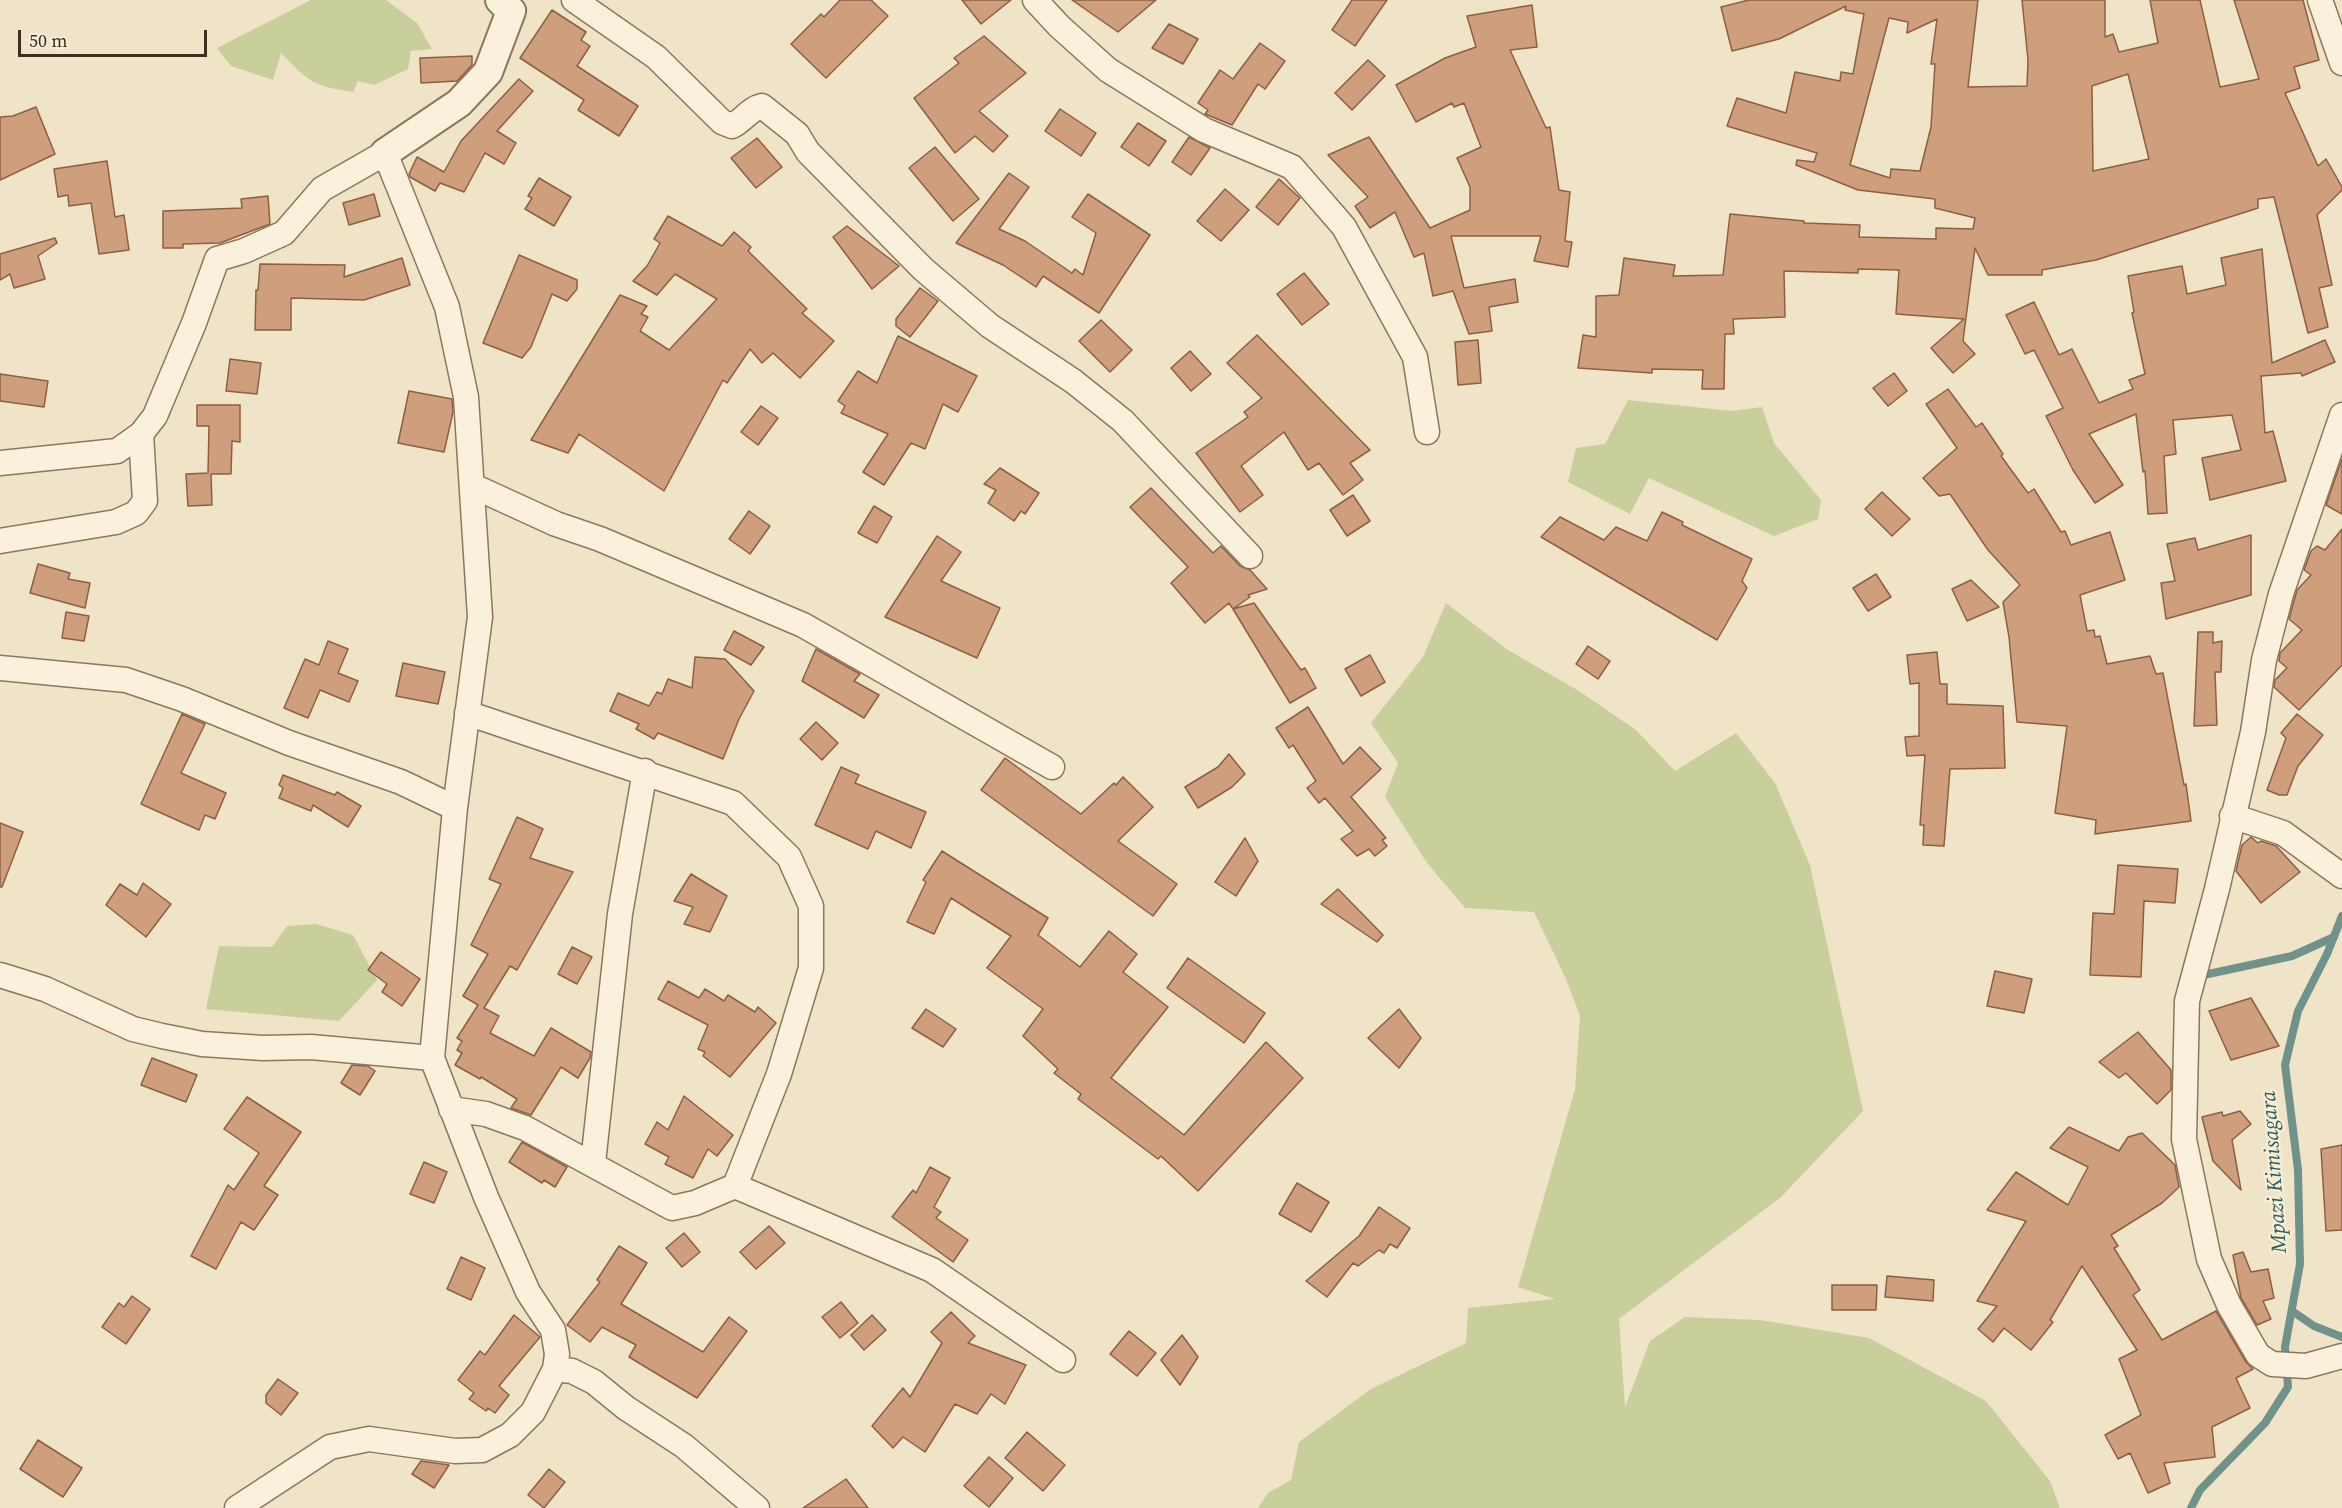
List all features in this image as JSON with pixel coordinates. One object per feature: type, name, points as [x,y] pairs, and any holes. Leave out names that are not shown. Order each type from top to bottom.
[{"type":"street","points":[[574,0],[656,57],[722,122],[732,126],[762,106],[797,134],[808,152],[923,269],[990,326],[1073,381],[1123,421],[1250,556]]},
{"type":"street","points":[[1035,0],[1059,26],[1108,70],[1204,130],[1292,167],[1344,227],[1415,357],[1427,432]]},
{"type":"street","points":[[2320,0],[2342,63]]},
{"type":"street","points":[[0,463],[117,451],[141,434],[155,416],[194,323],[217,259],[244,251],[284,233],[322,189],[385,153],[459,103],[488,72],[510,4]]},
{"type":"street","points":[[237,1508],[330,1447],[369,1439],[455,1451],[482,1450],[510,1436],[533,1412],[555,1369],[557,1354],[553,1330],[528,1292],[432,1058],[456,808],[480,617],[473,486],[465,397],[447,307],[385,153]]},
{"type":"street","points":[[2342,414],[2280,594],[2264,660],[2253,732],[2217,889],[2187,1001],[2184,1139],[2210,1259],[2244,1335],[2258,1355],[2272,1364],[2299,1365],[2342,1356]]},
{"type":"street","points":[[0,541],[116,522],[136,513],[146,501],[141,434]]},
{"type":"street","points":[[473,486],[556,524],[600,539],[803,624],[1052,767]]},
{"type":"street","points":[[0,668],[126,680],[182,699],[289,743],[401,782],[456,808]]},
{"type":"street","points":[[451,1109],[486,1114],[525,1128],[672,1208],[695,1203],[735,1186],[779,1074],[811,968],[811,906],[789,857],[734,803],[645,771],[467,713]]},
{"type":"street","points":[[593,1163],[620,914],[645,771]]},
{"type":"street","points":[[2232,816],[2283,833],[2342,876]]},
{"type":"street","points":[[0,975],[45,989],[133,1029],[202,1044],[263,1048],[311,1047],[432,1058]]},
{"type":"street","points":[[735,1186],[932,1270],[1063,1360]]},
{"type":"street","points":[[555,1369],[572,1371],[594,1382],[626,1408],[684,1446],[757,1508]]},
{"type":"green space","points":[[311,0],[386,0],[417,23],[432,49],[411,51],[408,69],[374,85],[358,81],[353,92],[312,81],[281,53],[273,80],[231,66],[217,48]]},
{"type":"green space","points":[[1628,400],[1732,411],[1762,407],[1774,443],[1821,500],[1818,519],[1774,536],[1649,478],[1630,514],[1568,482],[1576,448],[1605,444]]},
{"type":"green space","points":[[1446,603],[1508,650],[1579,691],[1636,730],[1675,771],[1736,733],[1775,783],[1810,865],[1863,1111],[1781,1197],[1619,1319],[1625,1407],[1650,1341],[1685,1317],[1760,1320],[1869,1338],[1986,1401],[2050,1481],[2060,1508],[1258,1508],[1268,1493],[1291,1480],[1299,1442],[1371,1389],[1466,1343],[1468,1308],[1555,1299],[1518,1287],[1575,1089],[1580,1016],[1566,979],[1534,912],[1465,908],[1427,863],[1385,797],[1398,763],[1371,723],[1423,657]]},
{"type":"green space","points":[[316,924],[353,935],[377,980],[339,1021],[206,1009],[219,946],[272,947],[287,926]]},
{"type":"building","points":[[840,0],[871,0],[888,16],[826,78],[791,44],[821,14],[824,17]]},
{"type":"building","points":[[962,0],[1011,0],[981,24]]},
{"type":"building","points":[[1072,0],[1156,0],[1118,32]]},
{"type":"building","points":[[1352,0],[1387,0],[1355,46],[1332,30]]},
{"type":"building","points":[[1749,0],[1978,0],[1968,87],[2027,86],[2028,60],[2022,0],[2105,0],[2105,37],[2113,34],[2119,52],[2158,43],[2150,0],[2200,0],[2220,87],[2259,79],[2234,0],[2303,0],[2319,60],[2294,67],[2300,88],[2285,93],[2318,166],[2326,159],[2342,187],[2342,190],[2317,215],[2332,285],[2319,288],[2328,327],[2308,333],[2274,197],[2258,199],[2258,208],[2096,260],[2042,270],[2042,275],[1988,275],[1975,248],[1963,341],[1975,354],[1953,373],[1931,348],[1964,319],[1896,314],[1899,270],[1858,269],[1858,273],[1784,271],[1785,317],[1733,319],[1734,334],[1725,334],[1724,389],[1702,389],[1703,370],[1652,369],[1652,373],[1578,368],[1583,335],[1596,337],[1596,296],[1619,295],[1624,258],[1675,265],[1673,276],[1723,275],[1730,214],[1804,221],[1804,223],[1860,225],[1859,237],[1936,239],[1936,228],[1973,229],[1975,218],[1935,208],[1935,199],[1858,190],[1796,165],[1797,160],[1814,162],[1817,153],[1727,126],[1737,98],[1786,113],[1795,72],[1840,81],[1841,72],[1853,74],[1864,14],[1845,10],[1846,6],[1779,39],[1732,51],[1721,7]],"holes":[[[1889,18],[1908,22],[1907,33],[1937,19],[1931,64],[1935,64],[1931,127],[1920,171],[1891,169],[1890,178],[1850,165]],[[2128,74],[2149,159],[2093,171],[2092,86]]]},
{"type":"building","points":[[1532,5],[1537,47],[1510,50],[1546,128],[1550,127],[1559,190],[1570,192],[1565,241],[1572,242],[1568,267],[1534,261],[1541,236],[1451,236],[1464,288],[1515,279],[1518,302],[1489,307],[1492,331],[1469,334],[1453,291],[1433,296],[1424,253],[1414,257],[1395,212],[1370,228],[1355,206],[1368,197],[1328,155],[1369,137],[1430,228],[1470,210],[1470,187],[1457,158],[1481,147],[1464,103],[1454,107],[1452,103],[1416,122],[1396,85],[1445,58],[1476,47],[1467,16]]},
{"type":"building","points":[[552,10],[586,32],[581,40],[590,46],[577,66],[638,106],[619,136],[578,110],[584,100],[520,58]]},
{"type":"building","points":[[1169,24],[1198,39],[1183,64],[1152,48]]},
{"type":"building","points":[[984,36],[1026,73],[979,111],[1008,136],[993,152],[975,136],[955,153],[914,98],[959,63],[954,58]]},
{"type":"building","points":[[1260,43],[1285,61],[1265,89],[1258,84],[1232,125],[1205,114],[1208,110],[1198,103],[1220,70],[1233,79]]},
{"type":"building","points":[[472,56],[472,65],[457,81],[421,83],[420,58]]},
{"type":"building","points":[[1368,60],[1385,76],[1352,110],[1335,93]]},
{"type":"building","points":[[519,79],[533,91],[497,131],[516,143],[504,164],[485,153],[464,192],[440,183],[435,191],[410,177],[409,174],[417,157],[444,172],[461,141]]},
{"type":"building","points":[[36,107],[55,154],[0,180],[0,117],[13,116]]},
{"type":"building","points":[[1060,109],[1096,133],[1081,156],[1045,131]]},
{"type":"building","points":[[1138,123],[1166,141],[1149,166],[1121,147]]},
{"type":"building","points":[[1189,137],[1210,148],[1191,175],[1172,162]]},
{"type":"building","points":[[757,138],[782,167],[756,188],[731,158]]},
{"type":"building","points":[[935,147],[979,199],[953,221],[909,168]]},
{"type":"building","points":[[107,161],[115,217],[124,215],[129,250],[99,254],[91,203],[69,206],[68,195],[58,197],[54,169]]},
{"type":"building","points":[[1009,173],[1029,187],[999,229],[1025,241],[1072,273],[1075,269],[1083,275],[1096,233],[1072,217],[1088,194],[1150,235],[1099,313],[1043,276],[1036,287],[1003,265],[956,243]]},
{"type":"building","points":[[539,178],[571,197],[554,226],[525,209],[532,198],[528,196]]},
{"type":"building","points":[[1279,179],[1300,198],[1278,225],[1256,207]]},
{"type":"building","points":[[1225,189],[1249,210],[1221,241],[1197,221]]},
{"type":"building","points":[[374,194],[380,216],[349,225],[343,203]]},
{"type":"building","points":[[268,196],[270,224],[220,243],[183,244],[183,248],[163,248],[163,211],[242,208],[241,199]]},
{"type":"building","points":[[668,216],[722,246],[734,232],[751,247],[748,251],[807,309],[802,313],[834,341],[800,378],[773,353],[762,363],[750,349],[727,383],[723,380],[664,491],[579,434],[568,453],[531,440],[620,295],[647,306],[641,314],[648,317],[640,331],[669,350],[717,299],[675,274],[657,295],[633,281],[647,266],[660,243],[654,239]]},
{"type":"building","points":[[847,226],[899,266],[872,289],[833,237]]},
{"type":"building","points":[[55,238],[57,243],[38,256],[45,279],[14,288],[10,274],[0,280],[0,254]]},
{"type":"building","points":[[2262,249],[2272,363],[2325,340],[2335,362],[2302,376],[2301,373],[2261,376],[2265,433],[2273,431],[2286,481],[2210,500],[2202,458],[2241,450],[2232,415],[2173,420],[2176,454],[2164,456],[2167,513],[2148,514],[2145,471],[2143,472],[2136,414],[2089,434],[2123,485],[2095,503],[2073,470],[2046,416],[2063,408],[2034,350],[2025,354],[2006,315],[2034,302],[2059,355],[2072,349],[2099,403],[2133,389],[2129,380],[2145,374],[2132,313],[2134,312],[2128,276],[2182,266],[2187,294],[2226,285],[2221,258]]},
{"type":"building","points":[[519,255],[577,280],[577,289],[567,301],[552,294],[531,347],[522,358],[483,343]]},
{"type":"building","points":[[402,258],[410,285],[364,300],[291,298],[291,330],[255,330],[256,290],[258,290],[260,264],[345,265],[344,277]]},
{"type":"building","points":[[1304,273],[1329,304],[1302,325],[1277,294]]},
{"type":"building","points":[[920,288],[938,301],[910,337],[896,326],[896,319]]},
{"type":"building","points":[[1101,320],[1132,350],[1110,372],[1079,341]]},
{"type":"building","points":[[1257,335],[1370,450],[1350,463],[1363,480],[1343,495],[1319,463],[1308,470],[1284,432],[1241,466],[1263,495],[1240,512],[1196,453],[1248,417],[1244,412],[1262,398],[1227,363]]},
{"type":"building","points":[[898,336],[977,376],[958,412],[943,404],[925,449],[911,443],[884,485],[863,472],[888,434],[841,413],[845,406],[838,401],[858,371],[877,383]]},
{"type":"building","points":[[1478,340],[1481,383],[1458,385],[1455,342]]},
{"type":"building","points":[[1190,351],[1211,374],[1191,391],[1171,368]]},
{"type":"building","points":[[230,359],[261,363],[257,394],[226,391]]},
{"type":"building","points":[[1894,373],[1907,391],[1888,406],[1873,388]]},
{"type":"building","points":[[0,374],[48,381],[44,407],[0,401]]},
{"type":"building","points":[[1948,389],[1976,427],[1982,423],[2003,454],[2001,456],[2028,493],[2034,489],[2061,532],[2065,531],[2071,545],[2110,532],[2125,580],[2080,595],[2087,631],[2094,630],[2095,637],[2100,636],[2107,664],[2150,656],[2156,674],[2163,673],[2184,785],[2186,784],[2191,821],[2095,834],[2096,820],[2055,813],[2067,726],[2017,722],[2009,637],[2003,602],[2020,585],[1988,550],[1950,494],[1939,496],[1923,478],[1957,448],[1926,404]]},
{"type":"building","points":[[409,391],[452,399],[453,412],[444,452],[398,443]]},
{"type":"building","points":[[197,405],[240,405],[240,442],[232,441],[231,474],[211,474],[212,505],[188,506],[186,474],[208,473],[209,426],[197,426]]},
{"type":"building","points":[[761,406],[778,418],[758,445],[741,432]]},
{"type":"building","points":[[2342,459],[2342,514],[2326,505]]},
{"type":"building","points":[[1000,468],[1039,493],[1025,514],[1021,511],[1014,521],[988,503],[996,490],[984,484]]},
{"type":"building","points":[[1151,488],[1213,553],[1221,546],[1240,566],[1250,570],[1267,589],[1248,595],[1250,597],[1233,609],[1229,603],[1205,623],[1171,583],[1188,567],[1130,507]]},
{"type":"building","points":[[1882,492],[1910,519],[1892,536],[1865,509]]},
{"type":"building","points":[[1353,495],[1370,521],[1347,536],[1330,510]]},
{"type":"building","points":[[874,506],[892,517],[877,543],[858,533]]},
{"type":"building","points":[[749,511],[770,526],[750,554],[729,539]]},
{"type":"building","points":[[1662,512],[1683,522],[1682,525],[1752,559],[1742,581],[1747,588],[1717,640],[1541,537],[1560,517],[1604,540],[1616,527],[1647,541]]},
{"type":"building","points":[[2342,529],[2342,665],[2299,710],[2274,687],[2275,680],[2287,668],[2279,661],[2280,653],[2302,630],[2289,619],[2297,590],[2311,575],[2304,570],[2311,551],[2317,546],[2325,550]]},
{"type":"building","points":[[2251,535],[2251,595],[2166,619],[2161,583],[2175,581],[2167,544],[2195,538],[2198,550]]},
{"type":"building","points":[[937,536],[961,552],[941,581],[1000,608],[977,658],[885,617]]},
{"type":"building","points":[[38,564],[70,573],[68,579],[90,583],[85,608],[30,593]]},
{"type":"building","points":[[1876,574],[1891,597],[1868,611],[1853,588]]},
{"type":"building","points":[[1971,580],[1999,607],[1967,621],[1952,589]]},
{"type":"building","points":[[1254,603],[1301,670],[1305,668],[1316,688],[1290,703],[1233,609]]},
{"type":"building","points":[[66,612],[89,616],[84,641],[62,638]]},
{"type":"building","points":[[734,631],[764,647],[751,665],[724,650]]},
{"type":"building","points":[[2198,632],[2213,632],[2213,643],[2222,641],[2221,672],[2215,672],[2217,725],[2194,726]]},
{"type":"building","points":[[328,641],[348,649],[338,673],[358,681],[349,702],[320,690],[308,718],[284,708],[305,659],[319,665]]},
{"type":"building","points":[[1588,646],[1610,661],[1598,679],[1576,664]]},
{"type":"building","points":[[816,649],[860,674],[854,681],[879,695],[864,718],[802,681]]},
{"type":"building","points":[[1937,652],[1940,684],[1947,684],[1947,704],[2003,706],[2005,768],[1950,769],[1944,846],[1923,845],[1924,825],[1920,825],[1925,755],[1907,756],[1905,737],[1919,736],[1919,683],[1910,684],[1907,655]]},
{"type":"building","points":[[1370,655],[1385,682],[1361,696],[1345,669]]},
{"type":"building","points":[[695,657],[725,659],[754,691],[739,719],[723,759],[658,733],[654,739],[636,729],[639,724],[610,711],[618,693],[649,706],[657,692],[662,694],[668,679],[692,688]]},
{"type":"building","points":[[403,663],[445,672],[438,704],[396,696]]},
{"type":"building","points":[[1308,707],[1343,764],[1360,747],[1381,769],[1351,797],[1386,838],[1382,840],[1387,846],[1375,856],[1369,849],[1357,856],[1341,839],[1353,831],[1325,798],[1319,803],[1307,788],[1316,781],[1293,745],[1289,748],[1276,728]]},
{"type":"building","points":[[182,714],[205,724],[181,773],[226,793],[215,819],[205,815],[199,830],[141,804]]},
{"type":"building","points":[[2297,714],[2323,735],[2298,766],[2287,795],[2279,795],[2267,790],[2286,738],[2281,733]]},
{"type":"building","points":[[816,722],[838,743],[822,760],[800,739]]},
{"type":"building","points":[[1229,754],[1245,774],[1232,787],[1198,808],[1185,787],[1218,767]]},
{"type":"building","points":[[1005,758],[1081,814],[1123,777],[1153,807],[1118,841],[1177,884],[1153,916],[981,790]]},
{"type":"building","points":[[841,767],[859,775],[855,783],[926,812],[911,848],[876,831],[868,849],[815,825]]},
{"type":"building","points":[[283,775],[335,795],[337,792],[361,806],[348,827],[313,805],[311,811],[279,798],[283,788],[279,785]]},
{"type":"building","points":[[517,817],[543,829],[530,858],[573,872],[517,970],[510,966],[484,1008],[499,1016],[490,1033],[534,1056],[551,1028],[591,1052],[578,1078],[561,1067],[531,1115],[511,1108],[517,1099],[481,1077],[480,1079],[455,1065],[462,1053],[457,1050],[462,1041],[457,1038],[478,1005],[463,996],[488,954],[471,945],[501,884],[489,879]]},
{"type":"building","points":[[0,823],[23,832],[2,887],[0,887]]},
{"type":"building","points":[[2251,837],[2258,843],[2261,841],[2276,846],[2300,872],[2261,903],[2236,871],[2242,845]]},
{"type":"building","points":[[1245,838],[1258,861],[1236,896],[1215,882]]},
{"type":"building","points":[[942,851],[1048,918],[1038,935],[1080,967],[1109,931],[1137,954],[1123,972],[1168,1007],[1111,1078],[1184,1135],[1266,1042],[1303,1078],[1198,1191],[1161,1156],[1158,1159],[1078,1099],[1081,1094],[1054,1073],[1058,1069],[1023,1036],[1043,1009],[987,968],[1011,936],[951,898],[934,934],[907,922],[926,882],[923,880]]},
{"type":"building","points":[[2118,865],[2178,869],[2175,903],[2144,901],[2141,977],[2090,975],[2093,913],[2114,914]]},
{"type":"building","points":[[691,874],[727,896],[710,932],[684,924],[693,907],[674,901]]},
{"type":"building","points":[[143,883],[171,904],[146,937],[106,905],[120,884],[137,895]]},
{"type":"building","points":[[1338,889],[1383,935],[1377,942],[1321,904]]},
{"type":"building","points":[[572,947],[592,957],[577,984],[558,974]]},
{"type":"building","points":[[381,952],[420,979],[402,1006],[382,992],[387,984],[368,970]]},
{"type":"building","points":[[1188,958],[1265,1013],[1244,1043],[1167,988]]},
{"type":"building","points":[[1995,971],[2032,979],[2024,1013],[1987,1006]]},
{"type":"building","points":[[668,981],[699,998],[705,989],[724,1001],[728,995],[755,1012],[758,1007],[776,1023],[730,1077],[703,1056],[705,1052],[698,1049],[708,1025],[658,999]]},
{"type":"building","points":[[2251,998],[2279,1046],[2231,1060],[2209,1011]]},
{"type":"building","points":[[926,1009],[956,1029],[943,1047],[912,1028]]},
{"type":"building","points":[[1399,1009],[1421,1038],[1399,1068],[1368,1038]]},
{"type":"building","points":[[2138,1032],[2171,1070],[2171,1090],[2157,1104],[2126,1073],[2119,1078],[2099,1062]]},
{"type":"building","points":[[152,1058],[197,1075],[186,1102],[141,1085]]},
{"type":"building","points":[[352,1065],[368,1066],[375,1071],[360,1095],[341,1083]]},
{"type":"building","points":[[684,1096],[733,1135],[717,1156],[708,1149],[693,1178],[665,1164],[669,1157],[645,1144],[657,1122],[668,1130]]},
{"type":"building","points":[[247,1097],[301,1132],[264,1186],[278,1195],[254,1230],[241,1222],[216,1269],[191,1256],[228,1185],[234,1190],[259,1153],[224,1129]]},
{"type":"building","points":[[2240,1111],[2251,1124],[2232,1140],[2241,1190],[2213,1161],[2202,1117],[2222,1112],[2223,1116]]},
{"type":"building","points":[[2069,1127],[2119,1151],[2128,1137],[2142,1133],[2175,1165],[2179,1187],[2162,1203],[2111,1235],[2118,1246],[2114,1248],[2140,1290],[2133,1295],[2162,1340],[2216,1311],[2246,1362],[2253,1369],[2236,1378],[2250,1408],[2212,1427],[2215,1457],[2164,1463],[2170,1483],[2148,1493],[2130,1453],[2118,1459],[2105,1435],[2141,1415],[2119,1359],[2137,1350],[2082,1266],[2050,1320],[2053,1322],[2031,1350],[2004,1328],[1993,1342],[1978,1329],[1997,1306],[1977,1301],[2026,1221],[1987,1210],[2016,1172],[2068,1205],[2088,1167],[2050,1148]]},
{"type":"building","points":[[522,1142],[567,1167],[555,1187],[544,1180],[542,1183],[509,1162]]},
{"type":"building","points":[[2342,1145],[2342,1230],[2326,1231],[2321,1149]]},
{"type":"building","points":[[424,1162],[447,1172],[434,1203],[410,1194]]},
{"type":"building","points":[[930,1167],[950,1178],[934,1207],[941,1212],[936,1218],[968,1240],[953,1262],[892,1217],[913,1190],[916,1193]]},
{"type":"building","points":[[1297,1183],[1329,1202],[1311,1232],[1279,1214]]},
{"type":"building","points":[[1379,1207],[1410,1228],[1397,1248],[1390,1244],[1384,1253],[1379,1250],[1358,1266],[1353,1263],[1327,1297],[1306,1281],[1359,1236]]},
{"type":"building","points":[[769,1226],[785,1243],[756,1269],[740,1252]]},
{"type":"building","points":[[684,1233],[700,1252],[682,1267],[666,1248]]},
{"type":"building","points":[[619,1246],[647,1263],[621,1304],[703,1352],[729,1317],[747,1331],[697,1398],[629,1357],[636,1345],[602,1327],[590,1342],[567,1325],[600,1282],[597,1280]]},
{"type":"building","points":[[2243,1252],[2251,1272],[2268,1269],[2274,1298],[2263,1301],[2271,1319],[2257,1325],[2241,1298],[2233,1255]]},
{"type":"building","points":[[461,1257],[485,1268],[471,1300],[447,1289]]},
{"type":"building","points":[[1887,1276],[1934,1280],[1933,1301],[1885,1297]]},
{"type":"building","points":[[1832,1285],[1877,1285],[1876,1310],[1832,1310]]},
{"type":"building","points":[[132,1296],[150,1309],[126,1344],[102,1327],[119,1303],[124,1307]]},
{"type":"building","points":[[841,1302],[858,1323],[840,1338],[822,1317]]},
{"type":"building","points":[[951,1312],[975,1336],[968,1343],[1026,1365],[1005,1404],[991,1394],[977,1414],[955,1404],[925,1452],[903,1437],[893,1448],[872,1426],[903,1388],[910,1397],[942,1343],[931,1332]]},
{"type":"building","points":[[514,1315],[540,1337],[499,1386],[509,1395],[495,1413],[488,1408],[486,1411],[469,1399],[474,1393],[458,1380],[480,1351],[485,1355]]},
{"type":"building","points":[[872,1315],[886,1330],[864,1350],[851,1335]]},
{"type":"building","points":[[1129,1331],[1156,1353],[1137,1376],[1110,1354]]},
{"type":"building","points":[[1182,1335],[1198,1357],[1180,1385],[1161,1360]]},
{"type":"building","points":[[278,1379],[298,1393],[281,1415],[266,1403],[266,1395]]},
{"type":"building","points":[[1027,1432],[1065,1465],[1043,1491],[1005,1458]]},
{"type":"building","points":[[38,1440],[82,1468],[63,1497],[20,1469]]},
{"type":"building","points":[[989,1457],[1013,1478],[989,1507],[964,1486]]},
{"type":"building","points":[[421,1461],[449,1465],[434,1488],[412,1474]]},
{"type":"building","points":[[549,1469],[565,1482],[544,1508],[528,1495]]},
{"type":"building","points":[[846,1479],[868,1508],[803,1508]]},
{"type":"waterway","name":"Mpazi Kimisagara","points":[[2191,1508],[2200,1490],[2265,1423],[2288,1387],[2285,1347],[2300,1264],[2298,1170],[2285,1065],[2298,1011],[2327,954],[2342,916]]},
{"type":"waterway","points":[[2199,976],[2292,956],[2334,937]]},
{"type":"waterway","points":[[2292,1311],[2314,1326],[2342,1337]]}]
